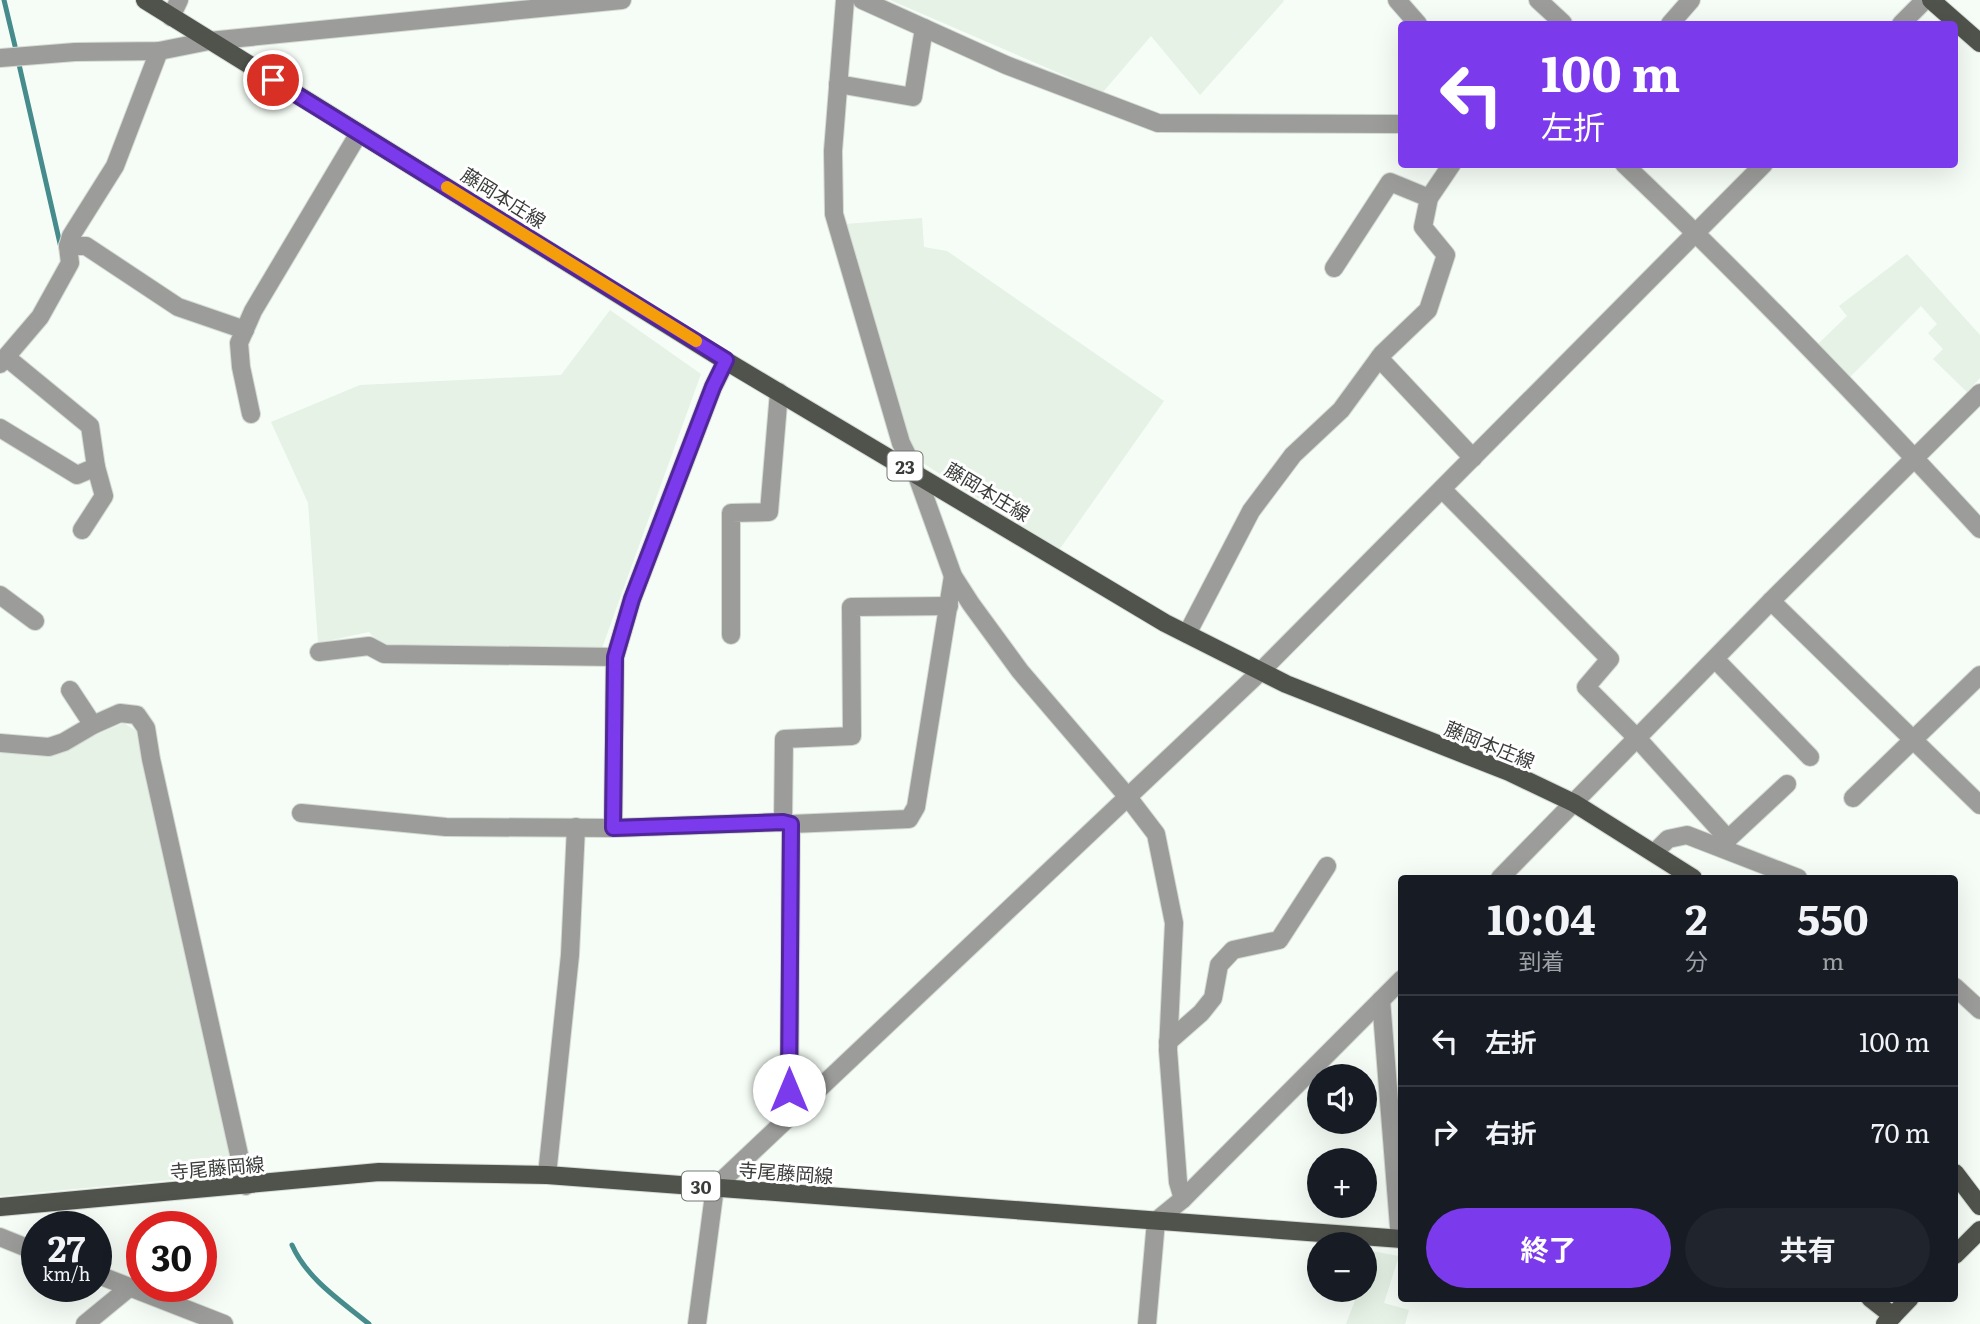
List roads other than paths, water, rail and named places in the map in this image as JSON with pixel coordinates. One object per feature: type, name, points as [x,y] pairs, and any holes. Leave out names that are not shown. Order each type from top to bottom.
[{"type":"main road","name":"藤岡本庄線","points":[[145,0],[726,360],[1165,623],[1286,684],[1509,772],[1574,803],[1688,875]]},
{"type":"main road","points":[[1931,0],[1955,21]]},
{"type":"main road","points":[[1958,24],[1980,43]]},
{"type":"main road","name":"寺尾藤岡線","points":[[0,1207],[379,1172],[547,1175],[1398,1239]]},
{"type":"main road","points":[[1958,1177],[1980,1206]]},
{"type":"main road","points":[[1958,1252],[1980,1230]]},
{"type":"main road","points":[[1873,1302],[1889,1320],[1906,1302]]},
{"type":"street","points":[[171,17],[179,0]]},
{"type":"street","points":[[0,58],[75,52],[159,51],[209,41],[622,0]]},
{"type":"street","points":[[845,0],[833,151],[834,214],[901,443],[916,473],[953,576],[971,604],[1020,671],[1156,834],[1174,923],[1168,1042],[1178,1182],[1183,1199]]},
{"type":"street","points":[[862,0],[1006,65],[1158,123],[1398,124]]},
{"type":"street","points":[[1397,0],[1415,21]]},
{"type":"street","points":[[1538,0],[1560,21]]},
{"type":"street","points":[[1560,0],[1563,21]]},
{"type":"street","points":[[1673,21],[1691,0]]},
{"type":"street","points":[[1904,21],[1925,0]]},
{"type":"street","points":[[838,84],[913,97],[924,28]]},
{"type":"street","points":[[82,530],[104,496],[96,467],[90,426],[3,361],[40,317],[70,263],[68,246],[71,236],[115,166],[159,51]]},
{"type":"street","points":[[251,414],[239,343],[253,311],[359,133]]},
{"type":"street","points":[[1187,634],[1251,511],[1293,455],[1341,410],[1379,358],[1428,310],[1446,255],[1423,227],[1429,198],[1449,168]]},
{"type":"street","points":[[1627,168],[1697,233],[1980,528]]},
{"type":"street","points":[[696,1324],[715,1188],[1260,672],[1760,168]]},
{"type":"street","points":[[1334,268],[1390,182],[1429,198]]},
{"type":"street","points":[[68,246],[86,247],[178,307],[245,330]]},
{"type":"street","points":[[1379,358],[1473,458]]},
{"type":"street","points":[[613,828],[615,657],[632,599],[713,387],[726,360]]},
{"type":"street","points":[[731,635],[731,513],[769,512],[779,391]]},
{"type":"street","points":[[1503,875],[1771,601],[1980,393]]},
{"type":"street","points":[[0,428],[77,475],[96,467]]},
{"type":"street","points":[[1442,489],[1610,659],[1586,687],[1637,738],[1726,844]]},
{"type":"street","points":[[302,813],[446,827],[613,828],[909,818],[916,807],[953,576]]},
{"type":"street","points":[[0,595],[35,621]]},
{"type":"street","points":[[1771,601],[1980,805]]},
{"type":"street","points":[[789,1117],[784,739],[852,736],[851,607],[949,606]]},
{"type":"street","points":[[319,652],[369,646],[384,654],[615,657]]},
{"type":"street","points":[[1715,659],[1810,757]]},
{"type":"street","points":[[1853,798],[1980,675]]},
{"type":"street","points":[[69,690],[93,725]]},
{"type":"street","points":[[0,743],[48,747],[64,742],[120,713],[138,715],[146,728],[246,1185]]},
{"type":"street","points":[[1726,844],[1787,784]]},
{"type":"street","points":[[547,1175],[570,956],[576,827]]},
{"type":"street","points":[[1654,852],[1668,839],[1687,835],[1726,844],[1792,875]]},
{"type":"street","points":[[1168,1042],[1201,1013],[1213,998],[1219,965],[1233,950],[1279,940],[1327,866]]},
{"type":"street","points":[[1147,1324],[1156,1221],[1183,1199],[1398,983]]},
{"type":"street","points":[[1958,989],[1980,1010]]},
{"type":"street","points":[[1381,1000],[1398,1203]]},
{"type":"street","points":[[0,1237],[21,1246]]},
{"type":"street","points":[[85,1324],[126,1290]]},
{"type":"street","points":[[168,1302],[224,1324]]},
{"type":"waterway","points":[[4,0],[15,46]]},
{"type":"waterway","points":[[18,60],[61,248]]},
{"type":"waterway","points":[[292,1245],[316,1279],[369,1324]]}]
